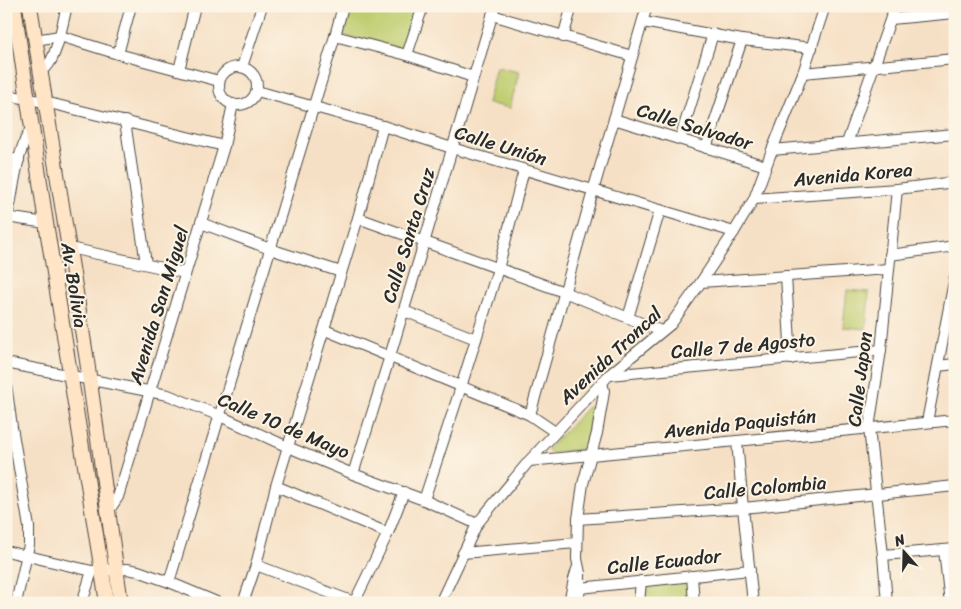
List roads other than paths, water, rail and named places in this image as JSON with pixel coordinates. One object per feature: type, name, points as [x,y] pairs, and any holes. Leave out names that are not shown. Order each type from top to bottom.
[{"type":"street","name":"Av. Bolivia","points":[[14,6],[70,377],[103,570]]},
{"type":"street","name":"Av. Bolivia","points":[[30,6],[70,248],[108,512],[103,570]]},
{"type":"street","points":[[40,71],[49,64],[52,58],[60,36],[67,6]]},
{"type":"street","points":[[118,54],[131,6]]},
{"type":"street","points":[[179,70],[195,6]]},
{"type":"street","points":[[242,67],[262,6]]},
{"type":"street","points":[[169,582],[336,36],[343,6]]},
{"type":"street","points":[[407,55],[423,6]]},
{"type":"street","points":[[563,36],[572,6]]},
{"type":"street","points":[[530,415],[647,6]]},
{"type":"street","name":"Avenida Troncal","points":[[440,603],[477,524],[529,461],[605,378],[670,324],[734,232],[754,200],[803,73],[825,6]]},
{"type":"street","points":[[847,143],[895,6]]},
{"type":"street","points":[[494,11],[563,36],[632,56]]},
{"type":"street","name":"Calle Santa Cruz","points":[[353,474],[494,11]]},
{"type":"street","points":[[891,19],[955,13]]},
{"type":"street","points":[[643,22],[742,40],[812,48]]},
{"type":"street","points":[[680,139],[713,34]]},
{"type":"street","points":[[35,40],[60,36],[118,54],[219,81]]},
{"type":"street","points":[[336,36],[407,55],[473,77]]},
{"type":"street","points":[[706,148],[742,40]]},
{"type":"street","points":[[803,73],[955,59]]},
{"type":"street","points":[[236,66],[242,67],[253,73],[258,84],[255,96],[251,101],[239,105],[228,102],[223,98],[219,81],[226,71],[236,66]]},
{"type":"street","name":"Calle Unión","points":[[257,91],[383,126],[593,191],[734,232]]},
{"type":"street","points":[[6,95],[45,102],[224,146]]},
{"type":"street","name":"Avenida San Miguel","points":[[108,512],[118,497],[224,146],[233,104]]},
{"type":"street","name":"Calle Salvador","points":[[614,119],[766,166]]},
{"type":"street","points":[[125,121],[146,264]]},
{"type":"street","points":[[243,603],[256,565],[276,486],[358,218],[383,126]]},
{"type":"street","points":[[32,128],[26,136],[19,160],[7,219],[46,223]]},
{"type":"street","points":[[772,150],[955,134]]},
{"type":"street","points":[[6,158],[19,160]]},
{"type":"street","points":[[424,500],[498,269],[524,170]]},
{"type":"street","name":"Avenida Korea","points":[[754,200],[898,189],[955,182]]},
{"type":"street","name":"Calle Japon","points":[[887,602],[869,428],[881,350],[898,189]]},
{"type":"street","points":[[628,318],[660,210]]},
{"type":"street","points":[[358,218],[564,292],[661,331]]},
{"type":"street","points":[[201,223],[270,249],[341,272]]},
{"type":"street","points":[[890,255],[955,246]]},
{"type":"street","points":[[70,248],[185,273]]},
{"type":"street","points":[[701,282],[889,269]]},
{"type":"street","points":[[786,276],[791,359]]},
{"type":"street","points":[[927,422],[952,308],[955,276]]},
{"type":"street","points":[[404,311],[476,339]]},
{"type":"street","points":[[325,330],[530,415],[555,432]]},
{"type":"street","name":"Calle 7 de Agosto","points":[[605,378],[881,350]]},
{"type":"street","points":[[6,363],[70,377]]},
{"type":"street","points":[[938,366],[955,364]]},
{"type":"street","name":"Calle 10 de Mayo","points":[[70,377],[168,395],[288,447],[353,474],[424,500],[477,524]]},
{"type":"street","points":[[578,603],[580,573],[576,559],[576,543],[578,519],[590,455],[597,433],[605,378]]},
{"type":"street","points":[[6,384],[9,427],[29,527],[29,545],[16,603]]},
{"type":"street","name":"Avenida Paquistán","points":[[529,461],[955,420]]},
{"type":"street","points":[[737,441],[754,603]]},
{"type":"street","points":[[276,486],[388,533]]},
{"type":"street","name":"Calle Colombia","points":[[578,519],[743,508],[955,486]]},
{"type":"street","points":[[256,565],[354,602],[388,533],[404,492]]},
{"type":"street","points":[[463,553],[576,543]]},
{"type":"street","points":[[883,555],[949,549],[950,603]]},
{"type":"street","points":[[6,551],[103,570],[127,569],[138,571],[219,603]]},
{"type":"street","points":[[569,603],[578,565]]},
{"type":"street","points":[[82,603],[103,570]]},
{"type":"street","points":[[103,570],[107,603]]},
{"type":"street","points":[[103,570],[121,603]]},
{"type":"street","name":"Calle Ecuador","points":[[580,588],[750,570]]},
{"type":"street","points":[[692,576],[694,603]]},
{"type":"street","points":[[639,603],[641,581]]},
{"type":"street","points":[[867,603],[887,602]]}]
